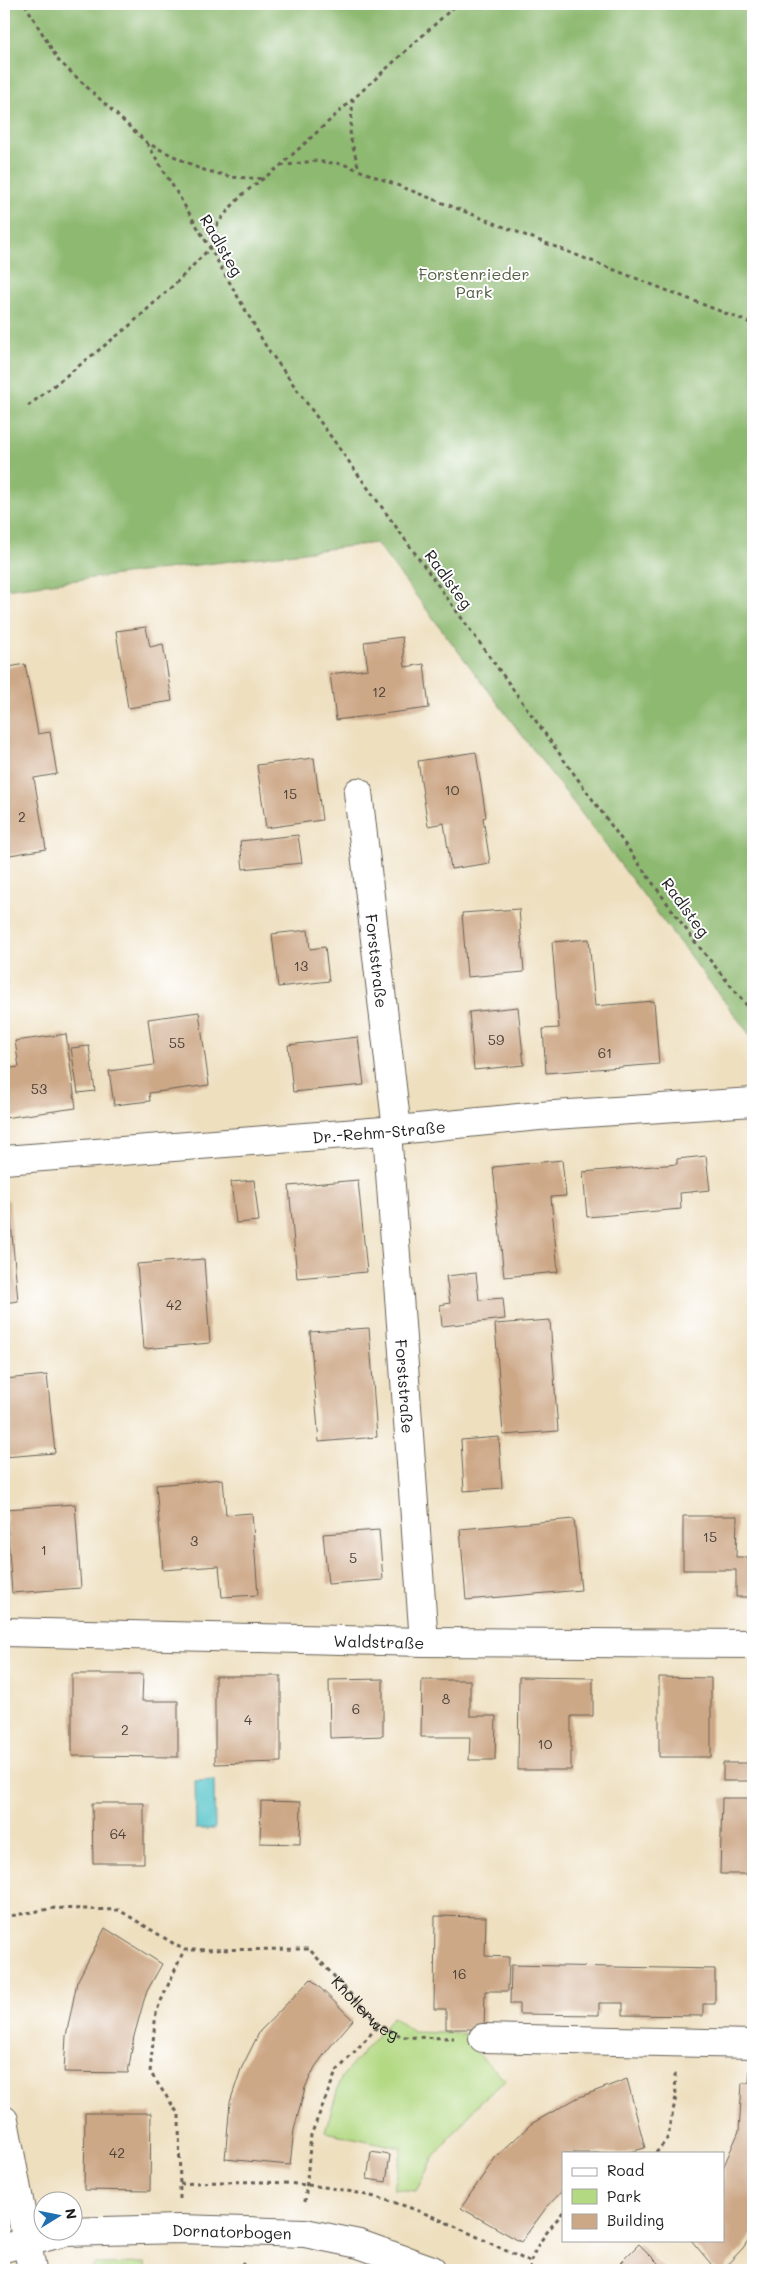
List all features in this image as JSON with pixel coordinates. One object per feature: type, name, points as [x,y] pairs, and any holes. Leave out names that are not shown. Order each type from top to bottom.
[{"type":"street","name":"Forststraße","points":[[358,792],[392,1131],[424,1642]]},
{"type":"street","name":"Dr.-Rehm-Straße","points":[[4,1160],[392,1131],[539,1116],[753,1102]]},
{"type":"street","name":"Waldstraße","points":[[4,1632],[424,1642],[753,1644]]},
{"type":"street","points":[[483,2038],[753,2044]]},
{"type":"street","points":[[4,2120],[15,2244],[32,2270]]},
{"type":"street","name":"Dornatorbogen","points":[[15,2244],[65,2232],[180,2230],[305,2233],[358,2244],[432,2270]]},
{"type":"path","points":[[25,4],[58,60],[147,143],[200,169],[231,177],[265,179]]},
{"type":"path","points":[[28,406],[128,327],[210,248],[218,224],[244,193],[280,166],[457,4]]},
{"type":"path","points":[[354,99],[350,136],[359,170]]},
{"type":"path","name":"Radlsteg","points":[[147,143],[267,348],[696,943],[753,1013]]},
{"type":"path","points":[[280,166],[313,161],[343,164],[753,324]]},
{"type":"path","points":[[4,1917],[55,1908],[118,1910],[184,1950],[156,2012],[150,2072],[179,2115],[180,2230]]},
{"type":"path","name":"Knollerweg","points":[[184,1950],[309,1948],[379,2025],[403,2037],[483,2038]]},
{"type":"path","points":[[305,2233],[306,2185],[311,2135],[336,2072],[379,2025]]},
{"type":"path","points":[[657,2152],[667,2139],[676,2097],[675,2042]]},
{"type":"path","points":[[180,2184],[237,2180],[333,2187],[406,2206],[530,2262]]},
{"type":"path","points":[[530,2270],[530,2262],[542,2239],[562,2213]]},
{"type":"green space","name":"Forstenrieder Park","points":[[4,4],[753,4],[753,1039],[376,543],[4,589]]},
{"type":"green space","points":[[393,2017],[413,2032],[476,2034],[476,2052],[506,2080],[480,2102],[434,2157],[416,2191],[394,2189],[402,2148],[325,2132],[341,2078]]},
{"type":"green space","points":[[145,2263],[146,2270],[89,2270],[95,2264]]},
{"type":"water","points":[[214,1780],[215,1829],[196,1829],[195,1781]]},
{"type":"building","points":[[146,627],[150,647],[163,644],[172,701],[128,708],[116,631]]},
{"type":"building","points":[[402,637],[405,667],[424,664],[429,708],[336,720],[330,674],[368,669],[364,642]]},
{"type":"building","points":[[25,664],[38,734],[50,732],[57,774],[34,778],[46,849],[4,856],[4,668]]},
{"type":"building","points":[[476,752],[486,817],[483,818],[490,863],[451,869],[444,823],[428,826],[418,761]]},
{"type":"building","points":[[314,758],[322,820],[266,828],[257,765]]},
{"type":"building","points":[[298,835],[302,863],[243,869],[240,841]]},
{"type":"building","points":[[519,909],[524,972],[467,977],[462,913]]},
{"type":"building","points":[[308,930],[310,949],[325,947],[329,981],[278,987],[272,934]]},
{"type":"building","points":[[589,939],[595,1006],[654,1001],[659,1064],[546,1073],[543,1029],[559,1028],[552,942]]},
{"type":"building","points":[[4,968],[7,983],[4,983]]},
{"type":"building","points":[[518,1007],[524,1065],[474,1070],[469,1012]]},
{"type":"building","points":[[199,1012],[209,1085],[149,1093],[150,1101],[114,1105],[109,1071],[154,1065],[148,1019]]},
{"type":"building","points":[[66,1034],[76,1108],[4,1118],[4,1069],[19,1067],[15,1041]]},
{"type":"building","points":[[358,1037],[364,1085],[293,1092],[288,1045]]},
{"type":"building","points":[[89,1046],[95,1091],[78,1093],[71,1048]]},
{"type":"building","points":[[706,1156],[710,1190],[680,1193],[681,1209],[587,1217],[583,1172],[677,1164],[677,1159]]},
{"type":"building","points":[[562,1160],[566,1196],[551,1197],[558,1272],[504,1277],[493,1167]]},
{"type":"building","points":[[254,1180],[259,1221],[236,1223],[231,1182]]},
{"type":"building","points":[[358,1180],[367,1272],[297,1278],[289,1186]]},
{"type":"building","points":[[9,1200],[18,1301],[4,1303],[4,1201]]},
{"type":"building","points":[[204,1259],[210,1343],[144,1349],[137,1264]]},
{"type":"building","points":[[476,1273],[479,1300],[503,1298],[505,1319],[442,1326],[440,1305],[450,1303],[446,1276]]},
{"type":"building","points":[[550,1320],[558,1431],[503,1435],[495,1324]]},
{"type":"building","points":[[369,1328],[377,1437],[319,1442],[310,1332]]},
{"type":"building","points":[[47,1375],[55,1453],[4,1457],[4,1379]]},
{"type":"building","points":[[499,1437],[502,1488],[464,1491],[461,1440]]},
{"type":"building","points":[[223,1479],[226,1515],[252,1513],[258,1595],[222,1597],[219,1566],[163,1570],[156,1485]]},
{"type":"building","points":[[75,1504],[81,1588],[12,1593],[6,1509]]},
{"type":"building","points":[[683,1516],[737,1516],[736,1557],[753,1557],[753,1597],[736,1597],[736,1570],[683,1570]]},
{"type":"building","points":[[574,1519],[581,1590],[466,1600],[460,1529]]},
{"type":"building","points":[[379,1530],[383,1580],[328,1584],[323,1534]]},
{"type":"building","points":[[72,1674],[143,1674],[142,1701],[178,1701],[178,1757],[72,1756]]},
{"type":"building","points":[[215,1676],[281,1676],[281,1762],[215,1764]]},
{"type":"building","points":[[519,1677],[593,1678],[593,1716],[571,1716],[571,1770],[518,1770]]},
{"type":"building","points":[[659,1677],[711,1678],[711,1757],[659,1757]]},
{"type":"building","points":[[383,1679],[383,1736],[330,1738],[329,1680]]},
{"type":"building","points":[[422,1680],[470,1680],[470,1716],[496,1716],[495,1760],[469,1760],[470,1737],[421,1737]]},
{"type":"building","points":[[723,1763],[753,1763],[753,1781],[723,1781]]},
{"type":"building","points":[[722,1798],[753,1798],[753,1874],[720,1874]]},
{"type":"building","points":[[261,1801],[301,1802],[300,1844],[260,1843]]},
{"type":"building","points":[[92,1803],[144,1803],[144,1863],[93,1863]]},
{"type":"building","points":[[435,1916],[486,1917],[485,1956],[509,1957],[508,1991],[485,1991],[484,2029],[446,2029],[446,2009],[434,2009]]},
{"type":"building","points":[[105,1928],[162,1964],[146,1993],[134,2036],[128,2073],[64,2072],[66,2036],[77,1982]]},
{"type":"building","points":[[511,1965],[715,1969],[715,2004],[703,2004],[703,2016],[623,2015],[623,2003],[599,2003],[599,2015],[519,2014],[519,2004],[510,2004]]},
{"type":"building","points":[[311,1979],[353,2020],[315,2067],[305,2088],[294,2130],[290,2165],[225,2159],[230,2102],[241,2069],[260,2031]]},
{"type":"building","points":[[750,2066],[753,2066],[753,2233],[743,2248],[722,2270],[716,2270],[693,2242],[724,2242],[724,2166],[739,2131],[742,2083],[749,2083]]},
{"type":"building","points":[[627,2079],[645,2148],[629,2152],[562,2152],[562,2191],[546,2208],[521,2242],[461,2208],[495,2158],[531,2124],[577,2098]]},
{"type":"building","points":[[85,2113],[151,2113],[150,2191],[84,2190]]},
{"type":"building","points":[[371,2152],[390,2155],[386,2182],[367,2179]]},
{"type":"building","points":[[639,2244],[665,2270],[613,2270]]}]
